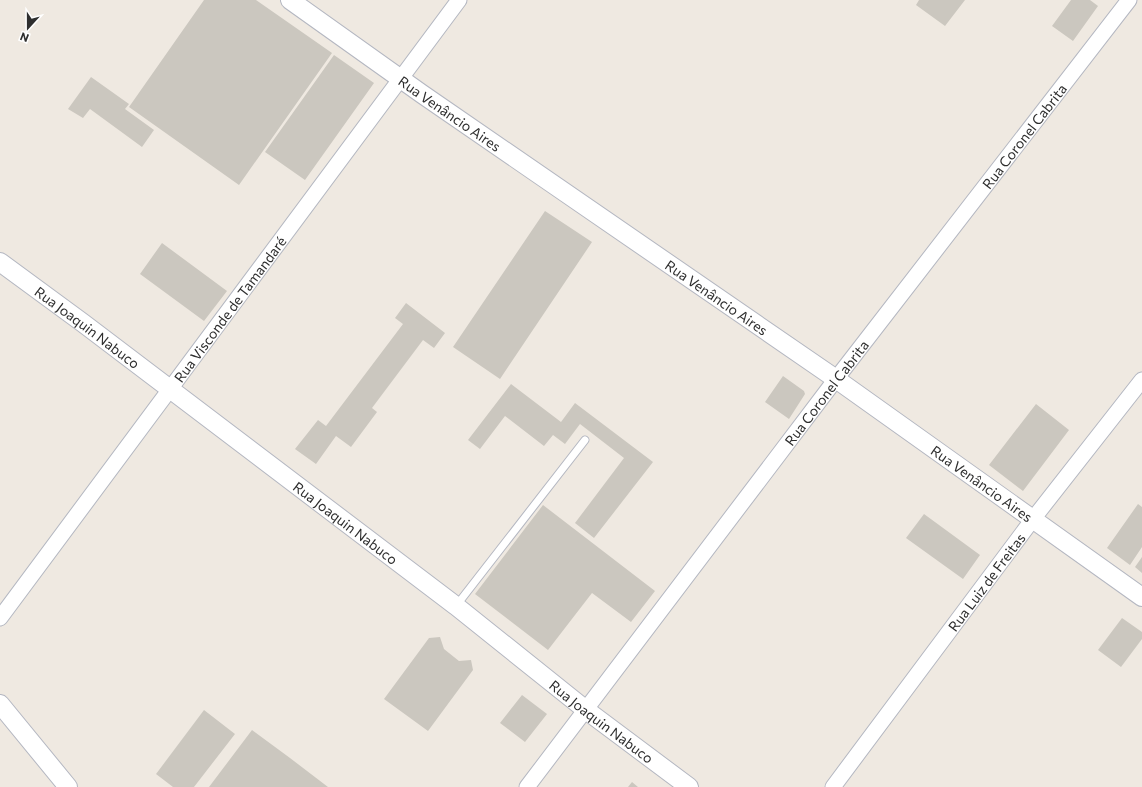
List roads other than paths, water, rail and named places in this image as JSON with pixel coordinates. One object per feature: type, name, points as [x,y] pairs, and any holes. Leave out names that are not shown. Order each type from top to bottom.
[{"type":"street","name":"Rua Venâncio Aires","points":[[290,0],[401,79],[836,379],[1142,597]]},
{"type":"street","name":"Rua Visconde de Tamandaré","points":[[0,618],[459,0]]},
{"type":"street","name":"Rua Coronel Cabrita","points":[[527,787],[836,379],[1128,0]]},
{"type":"street","name":"Rua Joaquin Nabuco","points":[[0,262],[456,606],[586,710],[689,787]]},
{"type":"street","name":"Rua Luiz de Freitas","points":[[833,787],[1033,520],[1142,380]]},
{"type":"street","points":[[0,704],[68,787]]},
{"type":"lane","points":[[456,606],[585,440]]}]
